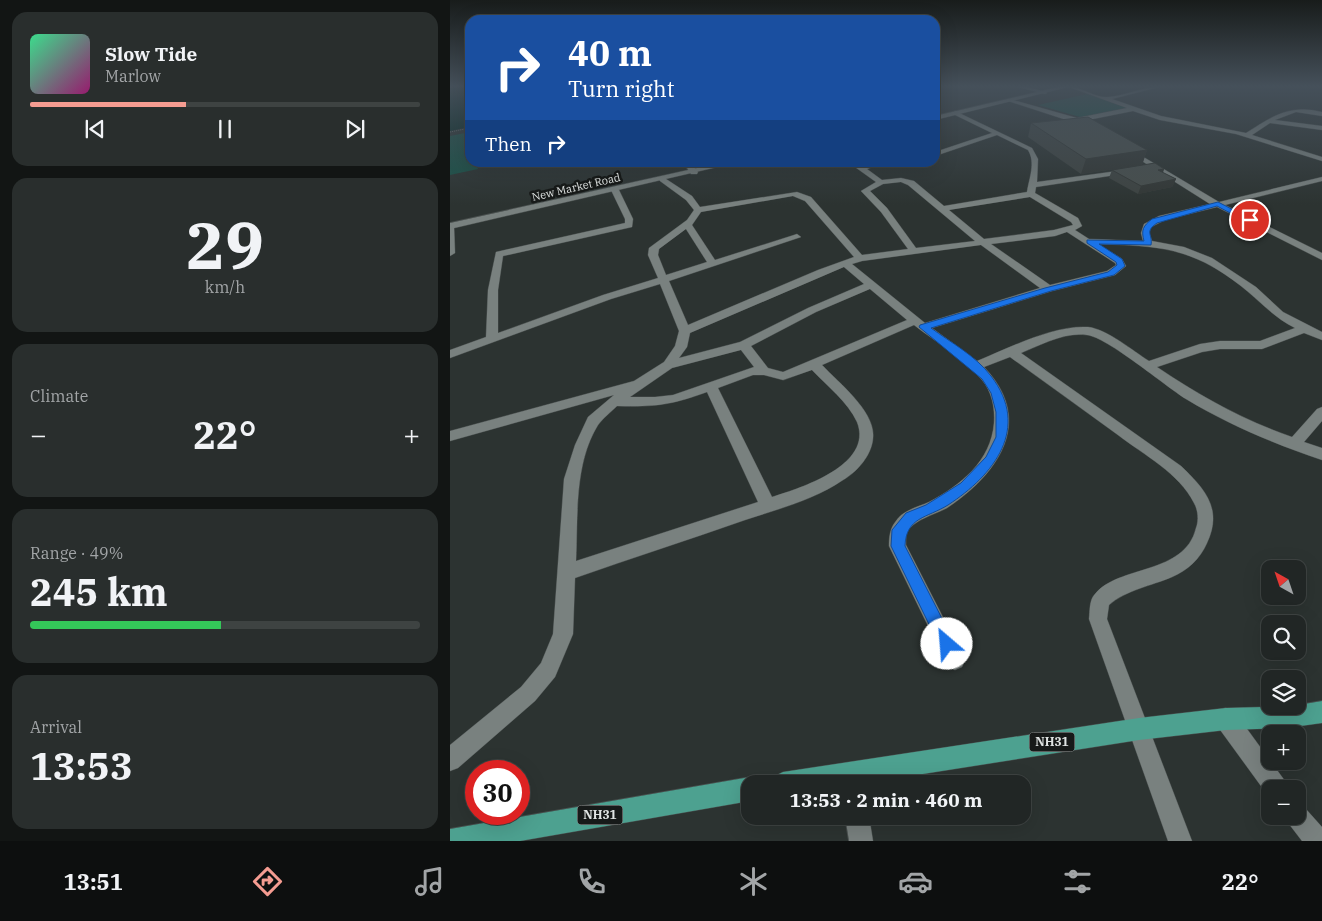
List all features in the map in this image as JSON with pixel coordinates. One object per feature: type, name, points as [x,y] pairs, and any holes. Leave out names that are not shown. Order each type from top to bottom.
[{"type":"highway","name":"NH31","points":[[868,775],[1139,729],[1226,719],[1286,717],[1322,712]]},
{"type":"highway","name":"NH31","points":[[450,841],[741,791]]},
{"type":"street","points":[[983,126],[1023,144],[1034,154],[1032,189]]},
{"type":"street","points":[[1091,126],[1101,131]]},
{"type":"street","points":[[1205,126],[1247,134],[1322,159]]},
{"type":"street","points":[[1247,134],[1260,126]]},
{"type":"street","points":[[940,152],[998,133]]},
{"type":"street","points":[[1121,144],[1153,167],[1218,204],[1322,257]]},
{"type":"street","points":[[690,167],[694,172]]},
{"type":"street","name":"New Market Road","points":[[450,226],[715,167]]},
{"type":"street","points":[[857,167],[881,182]]},
{"type":"street","points":[[860,169],[867,167]]},
{"type":"street","points":[[1144,168],[1153,167]]},
{"type":"street","points":[[943,209],[1032,189],[1134,170]]},
{"type":"street","points":[[663,179],[689,198],[698,210]]},
{"type":"street","points":[[1148,244],[1147,226],[1154,221],[1322,179]]},
{"type":"street","points":[[913,250],[884,210],[865,191],[881,182],[907,181],[982,242],[1048,289]]},
{"type":"street","points":[[684,331],[860,258],[1069,230],[1078,226],[1075,220],[1032,189]]},
{"type":"street","points":[[492,340],[493,290],[499,254],[629,225],[629,219],[615,190]]},
{"type":"street","points":[[698,210],[794,194],[802,196],[808,199],[860,258]]},
{"type":"street","points":[[668,365],[681,347],[684,331],[662,280],[653,255],[654,248],[688,224],[698,210]]},
{"type":"street","points":[[688,224],[713,264]]},
{"type":"street","points":[[450,226],[450,253]]},
{"type":"street","points":[[614,402],[655,402],[674,399],[752,371],[764,371],[783,376],[919,324],[1111,273],[1121,266],[1119,261],[1090,241],[1069,230]]},
{"type":"street","points":[[450,354],[607,297],[797,237]]},
{"type":"street","points":[[1090,241],[1148,244],[1182,249],[1208,260],[1252,288],[1266,304],[1285,319],[1322,336]]},
{"type":"street","points":[[845,263],[919,324],[975,366],[997,392],[1001,412],[1001,437],[991,460],[966,487],[931,509],[910,517],[899,530],[898,546],[955,660]]},
{"type":"street","points":[[450,760],[528,694],[548,670],[563,634],[572,480],[579,454],[593,421],[614,402],[668,365],[744,345],[812,310],[872,284]]},
{"type":"street","points":[[1148,366],[1200,348],[1220,345],[1262,345],[1304,329]]},
{"type":"street","points":[[975,366],[1058,334],[1088,331],[1099,334],[1116,344],[1189,395],[1214,409],[1261,432],[1322,454]]},
{"type":"street","points":[[744,345],[764,371]]},
{"type":"street","points":[[1012,352],[1176,470],[1195,488],[1204,504],[1207,522],[1201,540],[1190,556],[1177,566],[1150,578],[1114,590],[1100,601],[1098,619],[1180,841]]},
{"type":"street","points":[[567,572],[768,505],[837,476],[854,463],[862,452],[867,431],[859,414],[815,365]]},
{"type":"street","points":[[450,436],[642,382]]},
{"type":"street","points":[[711,386],[768,505]]},
{"type":"street","points":[[1295,443],[1322,412]]},
{"type":"street","points":[[1226,719],[1270,780]]},
{"type":"street","points":[[858,825],[861,841]]},
{"type":"street","points":[[1305,825],[1318,841]]},
{"type":"path","points":[[450,132],[465,129]]},
{"type":"shaded area","points":[[450,126],[465,126],[465,128],[450,131]]},
{"type":"shaded area","points":[[465,133],[465,167],[477,167],[478,169],[450,175],[450,136]]},
{"type":"building","points":[[1036,126],[1105,126],[1147,150],[1086,159]]},
{"type":"building","points":[[1155,163],[1164,169],[1158,170],[1176,179],[1141,186],[1112,170]]},
{"type":"route","points":[[947,644],[898,546],[899,530],[910,517],[931,509],[966,487],[991,460],[1001,437],[1001,412],[997,392],[986,377],[975,366],[924,327],[1048,289],[1111,273],[1121,266],[1119,261],[1090,241],[1148,244],[1147,226],[1154,221],[1218,204],[1250,220]]}]
